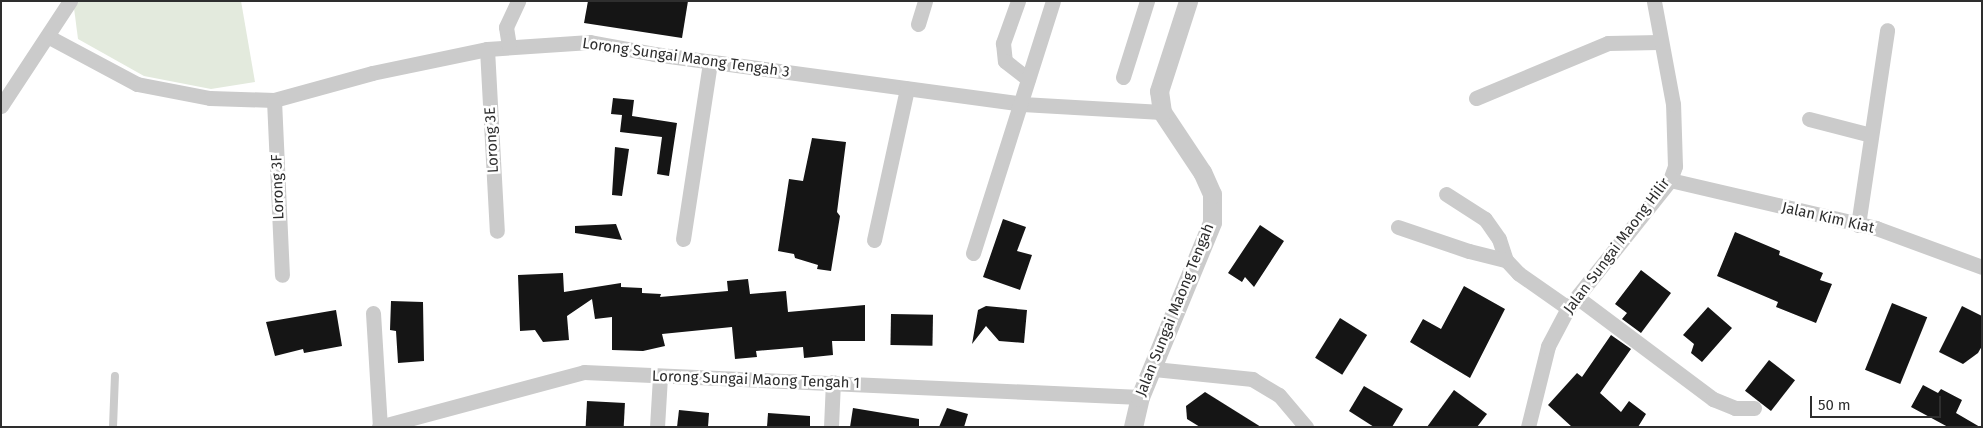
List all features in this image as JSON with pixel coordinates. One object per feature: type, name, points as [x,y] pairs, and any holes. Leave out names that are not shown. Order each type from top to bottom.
[{"type":"street","points":[[1,106],[49,37],[70,1]]},
{"type":"street","points":[[509,46],[506,28],[518,1]]},
{"type":"street","points":[[918,24],[925,1]]},
{"type":"street","points":[[1018,1],[1003,43],[1005,61],[1028,79]]},
{"type":"street","points":[[973,253],[1022,104],[1053,1]]},
{"type":"street","points":[[1122,77],[1147,1]]},
{"type":"street","name":"Jalan Sungai Maong Tengah","points":[[1133,427],[1140,397],[1154,368],[1212,222],[1212,194],[1202,172],[1162,112],[1159,91],[1188,1]]},
{"type":"street","name":"Jalan Sungai Maong Hilir","points":[[1528,427],[1548,346],[1573,303],[1670,180],[1675,166],[1673,104],[1659,42],[1654,1]]},
{"type":"street","points":[[1858,225],[1888,30]]},
{"type":"street","name":"Lorong Sungai Maong Tengah 3","points":[[49,37],[137,84],[210,98],[274,100],[372,73],[487,49],[509,46],[590,42],[710,62],[1022,104],[1162,112]]},
{"type":"street","points":[[1476,98],[1608,43],[1659,42]]},
{"type":"street","name":"Lorong 3E","points":[[487,49],[497,231]]},
{"type":"street","points":[[683,239],[710,62]]},
{"type":"street","points":[[874,240],[908,89]]},
{"type":"street","name":"Lorong 3F","points":[[274,100],[282,275]]},
{"type":"street","points":[[1809,119],[1871,135]]},
{"type":"street","name":"Jalan Kim Kiat","points":[[1670,180],[1876,228],[1982,267]]},
{"type":"street","points":[[1446,194],[1485,220],[1499,239],[1506,260],[1518,273],[1573,303],[1713,399],[1735,408],[1754,408]]},
{"type":"street","points":[[1398,227],[1468,252],[1506,260]]},
{"type":"street","points":[[373,313],[380,427]]},
{"type":"street","points":[[1154,368],[1252,379],[1279,395],[1306,427]]},
{"type":"street","name":"Lorong Sungai Maong Tengah 1","points":[[380,427],[584,372],[660,378],[833,382],[1140,397]]},
{"type":"street","points":[[657,427],[660,378]]},
{"type":"street","points":[[831,427],[833,382]]},
{"type":"lane","points":[[113,427],[115,376]]},
{"type":"shaded area","points":[[79,1],[241,1],[255,82],[211,89],[144,76],[78,39],[74,8]]},
{"type":"building","points":[[588,1],[688,1],[682,38],[584,23]]},
{"type":"building","points":[[613,98],[634,100],[632,116],[677,123],[669,176],[657,174],[662,137],[620,132],[622,115],[611,114]]},
{"type":"building","points":[[812,138],[846,142],[837,212],[840,216],[831,271],[817,269],[818,265],[795,258],[794,254],[778,251],[789,179],[803,181]]},
{"type":"building","points":[[615,147],[629,149],[622,196],[612,195]]},
{"type":"building","points":[[1003,219],[1026,227],[1017,251],[1032,255],[1020,290],[983,277]]},
{"type":"building","points":[[616,224],[622,240],[575,233],[575,226]]},
{"type":"building","points":[[1260,225],[1284,241],[1254,287],[1245,277],[1242,282],[1228,273]]},
{"type":"building","points":[[1735,232],[1780,251],[1779,255],[1823,273],[1820,280],[1832,284],[1816,323],[1776,307],[1778,302],[1717,276]]},
{"type":"building","points":[[1641,270],[1671,293],[1641,333],[1622,319],[1627,313],[1615,304]]},
{"type":"building","points":[[563,273],[564,292],[621,283],[621,287],[642,288],[642,293],[661,294],[660,297],[728,291],[727,281],[748,279],[750,294],[786,291],[788,312],[865,305],[865,341],[832,341],[833,355],[804,358],[803,347],[756,351],[757,357],[735,359],[732,327],[662,334],[665,346],[643,351],[612,350],[612,317],[595,319],[592,299],[567,316],[569,340],[543,342],[535,330],[520,331],[518,275]]},
{"type":"building","points":[[1464,286],[1505,309],[1470,378],[1410,342],[1423,319],[1441,329]]},
{"type":"building","points":[[391,301],[423,302],[424,361],[398,363],[396,331],[390,330]]},
{"type":"building","points":[[1892,303],[1927,317],[1900,384],[1865,370]]},
{"type":"building","points":[[986,306],[1027,310],[1024,343],[999,341],[986,326],[972,344],[978,310]]},
{"type":"building","points":[[1962,306],[1982,316],[1982,346],[1978,353],[1963,364],[1939,352]]},
{"type":"building","points":[[1708,307],[1732,328],[1702,362],[1691,353],[1694,344],[1683,335]]},
{"type":"building","points":[[336,310],[342,346],[304,353],[303,349],[275,356],[266,322]]},
{"type":"building","points":[[891,314],[933,315],[932,346],[890,345]]},
{"type":"building","points":[[1340,318],[1367,335],[1342,375],[1315,358]]},
{"type":"building","points":[[1611,335],[1631,349],[1600,393],[1621,412],[1629,401],[1646,414],[1638,427],[1572,427],[1548,405],[1577,373],[1582,377]]},
{"type":"building","points":[[1769,360],[1795,380],[1771,411],[1745,391]]},
{"type":"building","points":[[1923,385],[1938,393],[1941,389],[1962,400],[1956,413],[1980,427],[1948,427],[1911,407]]},
{"type":"building","points":[[1364,386],[1403,409],[1392,427],[1374,427],[1349,411]]},
{"type":"building","points":[[1454,390],[1487,414],[1477,427],[1427,427]]},
{"type":"building","points":[[1205,392],[1261,427],[1200,427],[1187,419],[1186,406]]},
{"type":"building","points":[[587,401],[625,403],[624,427],[586,427]]},
{"type":"building","points":[[853,408],[919,419],[919,427],[850,427]]},
{"type":"building","points":[[947,408],[968,414],[964,427],[939,427]]},
{"type":"building","points":[[679,410],[709,413],[708,427],[677,427]]},
{"type":"building","points":[[768,413],[810,416],[810,427],[767,427]]}]
